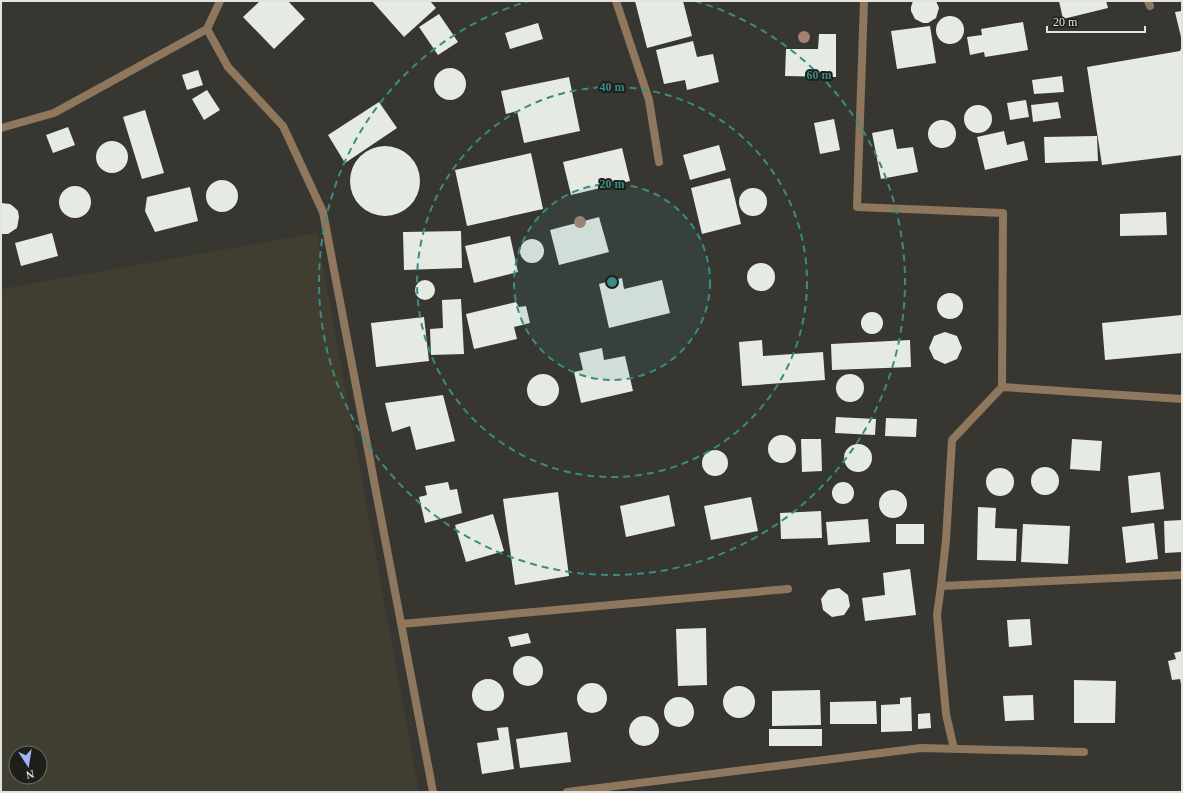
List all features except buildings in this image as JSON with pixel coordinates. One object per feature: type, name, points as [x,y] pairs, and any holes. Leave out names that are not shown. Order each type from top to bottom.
[{"type":"street","points":[[1,128],[54,113],[207,30],[220,1]]},
{"type":"street","points":[[616,1],[649,100],[659,162]]},
{"type":"street","points":[[864,1],[856,207],[1003,213],[1002,387],[952,440],[946,540],[937,615],[946,714],[954,749]]},
{"type":"street","points":[[207,30],[228,67],[283,126],[323,212],[433,792]]},
{"type":"street","points":[[1002,387],[1182,399]]},
{"type":"street","points":[[941,586],[1182,575]]},
{"type":"street","points":[[401,624],[788,589]]},
{"type":"street","points":[[567,792],[921,748],[1084,752]]},
{"type":"shaded area","points":[[317,233],[419,792],[1,792],[1,289]]}]
